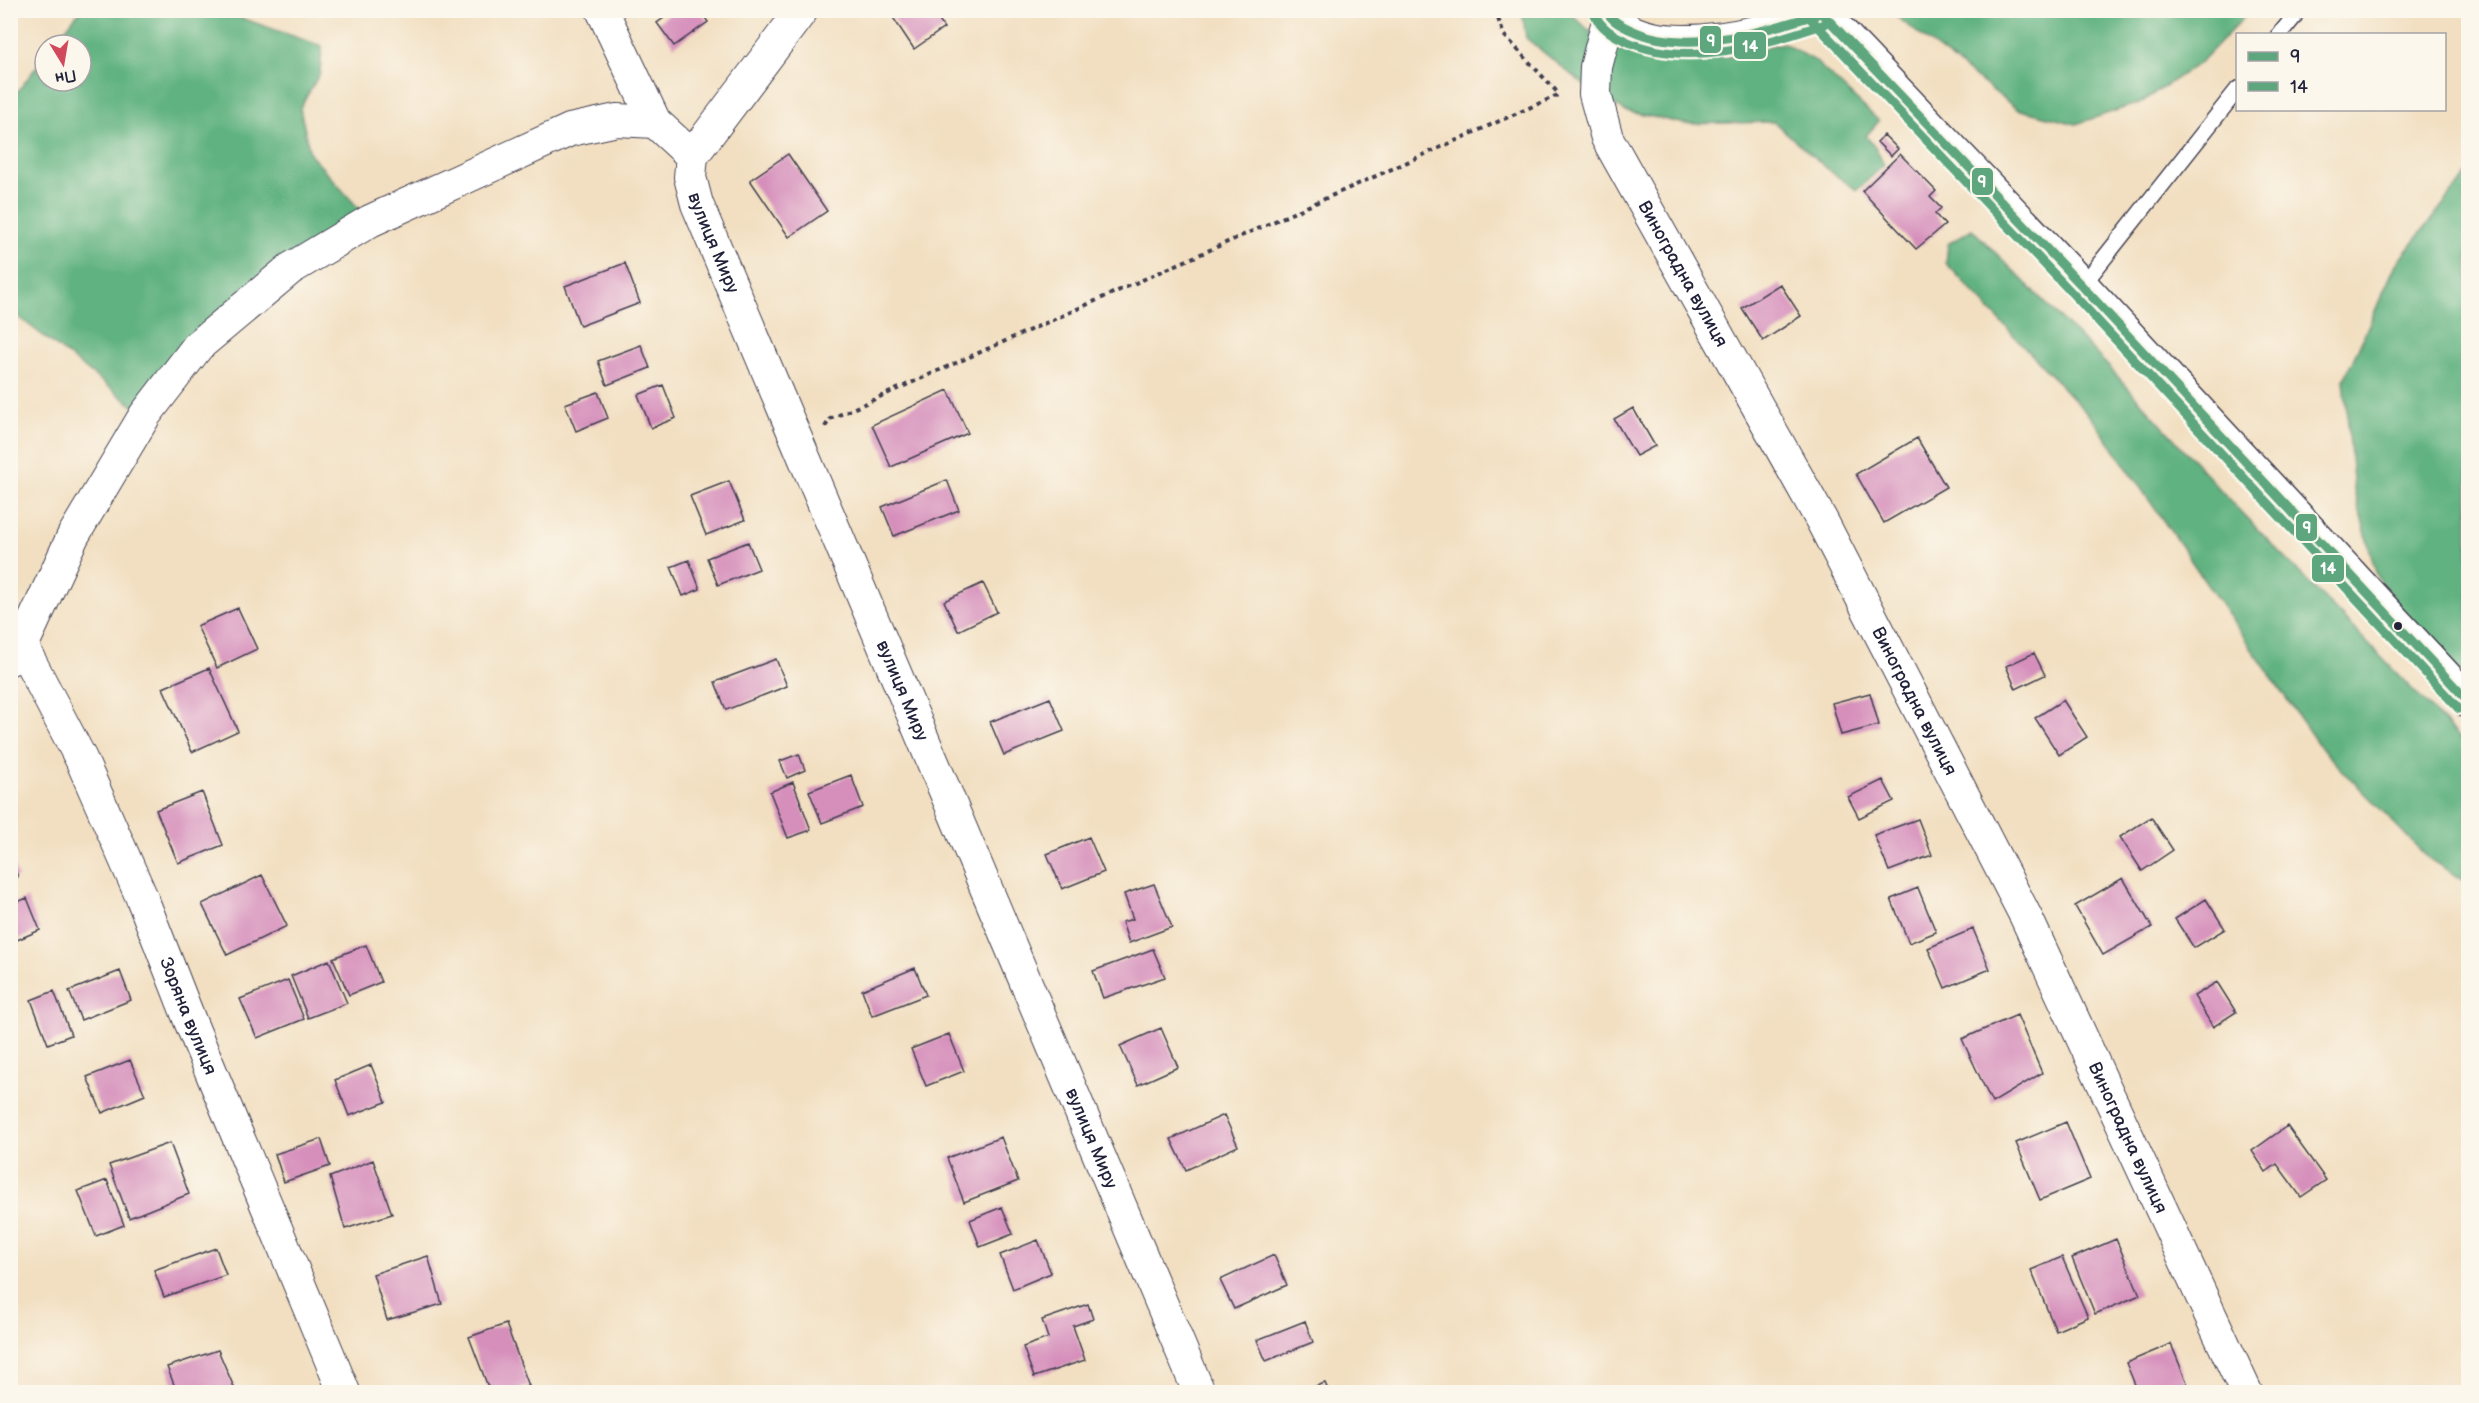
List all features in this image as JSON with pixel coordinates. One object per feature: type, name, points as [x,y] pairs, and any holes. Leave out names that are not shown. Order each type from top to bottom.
[{"type":"main road","points":[[1820,12],[2082,286],[2469,701]]},
{"type":"street","points":[[602,10],[655,123],[692,156],[802,10]]},
{"type":"street","points":[[1607,14],[1630,32],[1661,39],[1708,41],[1785,26],[1820,12]]},
{"type":"street","name":"Виноградна вулиця","points":[[1607,14],[1598,61],[1595,94],[1607,138],[1822,520],[2021,906],[2246,1392]]},
{"type":"street","points":[[16,653],[73,536],[145,415],[198,346],[290,269],[370,221],[570,130],[618,120],[655,123]]},
{"type":"street","name":"вулиця Миру","points":[[692,156],[690,177],[697,204],[1199,1392]]},
{"type":"street","name":"Зоряна вулиця","points":[[16,653],[81,759],[142,898],[189,1021],[344,1392]]},
{"type":"lane","points":[[2281,33],[2294,17]]},
{"type":"lane","points":[[2082,286],[2236,92]]},
{"type":"path","points":[[1495,10],[1504,35],[1558,94]]},
{"type":"path","points":[[805,461],[830,419],[1558,94],[1598,61]]},
{"type":"green space","points":[[84,11],[221,11],[322,46],[320,73],[300,108],[310,154],[370,221],[290,269],[145,415],[11,311],[10,104],[33,71],[33,93],[93,93],[93,33],[62,33],[77,14]]},
{"type":"green space","points":[[1522,11],[1573,11],[1574,16],[1602,43],[1630,53],[1667,58],[1727,57],[1783,43],[1814,60],[1879,121],[1866,136],[1884,165],[1857,190],[1831,172],[1774,122],[1685,124],[1625,111],[1595,94],[1526,38]]},
{"type":"green space","points":[[1889,11],[2250,11],[2202,61],[2142,102],[2076,124],[2017,109]]},
{"type":"green space","points":[[2468,173],[2468,691],[2446,671],[2377,577],[2354,490],[2344,380],[2396,264]]},
{"type":"green space","points":[[1972,229],[2109,367],[2237,508],[2468,747],[2468,883],[2429,859],[2320,747],[2095,422],[1946,263],[1948,244]]},
{"type":"building","points":[[675,10],[700,10],[708,22],[674,46],[657,23]]},
{"type":"building","points":[[888,10],[932,10],[944,28],[914,49]]},
{"type":"building","points":[[1884,135],[1898,149],[1891,156],[1877,142]]},
{"type":"building","points":[[788,154],[827,211],[789,237],[750,180]]},
{"type":"building","points":[[1900,154],[1936,191],[1930,197],[1941,208],[1935,214],[1945,225],[1916,249],[1862,191]]},
{"type":"building","points":[[625,263],[640,303],[580,326],[565,286]]},
{"type":"building","points":[[1780,284],[1801,316],[1763,341],[1742,308]]},
{"type":"building","points":[[641,345],[650,368],[607,385],[598,361]]},
{"type":"building","points":[[663,385],[676,418],[651,428],[638,395]]},
{"type":"building","points":[[948,390],[968,433],[891,467],[872,425]]},
{"type":"building","points":[[598,392],[608,418],[576,431],[565,404]]},
{"type":"building","points":[[1633,408],[1655,446],[1636,456],[1614,419]]},
{"type":"building","points":[[1917,438],[1946,487],[1884,523],[1856,474]]},
{"type":"building","points":[[947,480],[959,510],[894,536],[882,507]]},
{"type":"building","points":[[729,481],[745,520],[706,535],[690,496]]},
{"type":"building","points":[[748,542],[759,569],[718,585],[707,558]]},
{"type":"building","points":[[689,560],[700,589],[683,596],[671,567]]},
{"type":"building","points":[[983,583],[997,612],[958,631],[944,601]]},
{"type":"building","points":[[238,608],[257,649],[217,668],[197,626]]},
{"type":"building","points":[[2034,653],[2045,675],[2016,689],[2006,666]]},
{"type":"building","points":[[776,659],[787,686],[726,710],[715,682]]},
{"type":"building","points":[[209,668],[238,731],[192,752],[163,688]]},
{"type":"building","points":[[1870,693],[1879,725],[1841,735],[1832,703]]},
{"type":"building","points":[[1050,698],[1064,731],[1004,755],[990,722]]},
{"type":"building","points":[[2063,700],[2087,737],[2059,755],[2035,718]]},
{"type":"building","points":[[799,754],[805,770],[787,778],[780,761]]},
{"type":"building","points":[[851,775],[863,807],[822,823],[809,791]]},
{"type":"building","points":[[1883,780],[1894,801],[1859,818],[1848,797]]},
{"type":"building","points":[[793,782],[811,830],[788,838],[770,792]]},
{"type":"building","points":[[202,792],[223,845],[178,863],[156,810]]},
{"type":"building","points":[[2151,817],[2173,850],[2142,871],[2120,837]]},
{"type":"building","points":[[1918,819],[1932,855],[1889,871],[1874,835]]},
{"type":"building","points":[[1089,837],[1104,872],[1062,889],[1047,854]]},
{"type":"building","points":[[10,857],[18,877],[10,880]]},
{"type":"building","points":[[262,875],[287,926],[227,955],[202,904]]},
{"type":"building","points":[[2123,878],[2152,927],[2103,955],[2075,906]]},
{"type":"building","points":[[1154,884],[1172,927],[1129,943],[1122,922],[1133,919],[1124,894]]},
{"type":"building","points":[[1918,888],[1936,932],[1909,943],[1891,899]]},
{"type":"building","points":[[27,898],[40,930],[10,943],[10,905]]},
{"type":"building","points":[[2206,899],[2225,929],[2194,948],[2175,919]]},
{"type":"building","points":[[1973,929],[1990,969],[1945,988],[1928,948]]},
{"type":"building","points":[[366,945],[381,982],[349,995],[333,958]]},
{"type":"building","points":[[1153,949],[1165,977],[1103,998],[1093,971]]},
{"type":"building","points":[[329,960],[347,1003],[308,1018],[291,976]]},
{"type":"building","points":[[915,968],[926,995],[872,1016],[862,990]]},
{"type":"building","points":[[120,971],[131,1000],[81,1020],[69,991]]},
{"type":"building","points":[[288,980],[304,1019],[257,1038],[240,999]]},
{"type":"building","points":[[2217,982],[2236,1012],[2213,1027],[2194,996]]},
{"type":"building","points":[[54,991],[71,1035],[48,1044],[31,1000]]},
{"type":"building","points":[[2017,1015],[2042,1073],[1992,1103],[1962,1039]]},
{"type":"building","points":[[1161,1028],[1178,1067],[1138,1085],[1120,1046]]},
{"type":"building","points":[[949,1034],[964,1071],[926,1086],[911,1049]]},
{"type":"building","points":[[130,1060],[145,1095],[102,1113],[87,1077]]},
{"type":"building","points":[[371,1065],[386,1102],[349,1116],[335,1080]]},
{"type":"building","points":[[1224,1115],[1238,1146],[1186,1170],[1171,1139]]},
{"type":"building","points":[[2066,1122],[2090,1179],[2040,1200],[2016,1143]]},
{"type":"building","points":[[2287,1126],[2326,1180],[2301,1197],[2277,1164],[2266,1172],[2252,1151]]},
{"type":"building","points":[[1001,1137],[1018,1181],[964,1202],[947,1158]]},
{"type":"building","points":[[321,1139],[330,1166],[284,1182],[275,1154]]},
{"type":"building","points":[[170,1143],[189,1194],[129,1218],[109,1165]]},
{"type":"building","points":[[373,1160],[392,1214],[345,1229],[330,1177]]},
{"type":"building","points":[[107,1180],[124,1225],[96,1236],[78,1191]]},
{"type":"building","points":[[1002,1207],[1013,1234],[980,1247],[970,1220]]},
{"type":"building","points":[[2116,1239],[2140,1295],[2095,1314],[2072,1258]]},
{"type":"building","points":[[1038,1240],[1051,1273],[1013,1289],[1000,1255]]},
{"type":"building","points":[[216,1248],[226,1275],[164,1297],[154,1270]]},
{"type":"building","points":[[1274,1255],[1287,1285],[1234,1309],[1220,1280]]},
{"type":"building","points":[[428,1256],[442,1304],[387,1320],[373,1274]]},
{"type":"building","points":[[2062,1257],[2088,1317],[2056,1331],[2031,1270]]},
{"type":"building","points":[[1088,1304],[1093,1319],[1073,1326],[1085,1360],[1034,1377],[1023,1347],[1048,1338],[1042,1320]]},
{"type":"building","points":[[1305,1321],[1313,1342],[1266,1361],[1257,1340]]},
{"type":"building","points":[[506,1324],[529,1386],[511,1392],[490,1392],[469,1337]]},
{"type":"building","points":[[2171,1344],[2191,1392],[2138,1392],[2126,1363]]},
{"type":"building","points":[[218,1350],[236,1392],[177,1392],[167,1367]]},
{"type":"building","points":[[1325,1383],[1329,1392],[1299,1392]]},
{"type":"transit line","name":"9","points":[[1606,10],[1613,20],[1631,30],[1677,41],[1726,38],[1776,27],[1821,13]]},
{"type":"transit line","name":"9","points":[[1819,10],[2082,286],[2468,701]]},
{"type":"transit line","name":"14","points":[[1595,15],[1608,31],[1626,41],[1650,49],[1674,53],[1726,51],[1752,46],[1825,24]]},
{"type":"transit line","name":"14","points":[[1810,18],[2073,294],[2459,709]]}]
